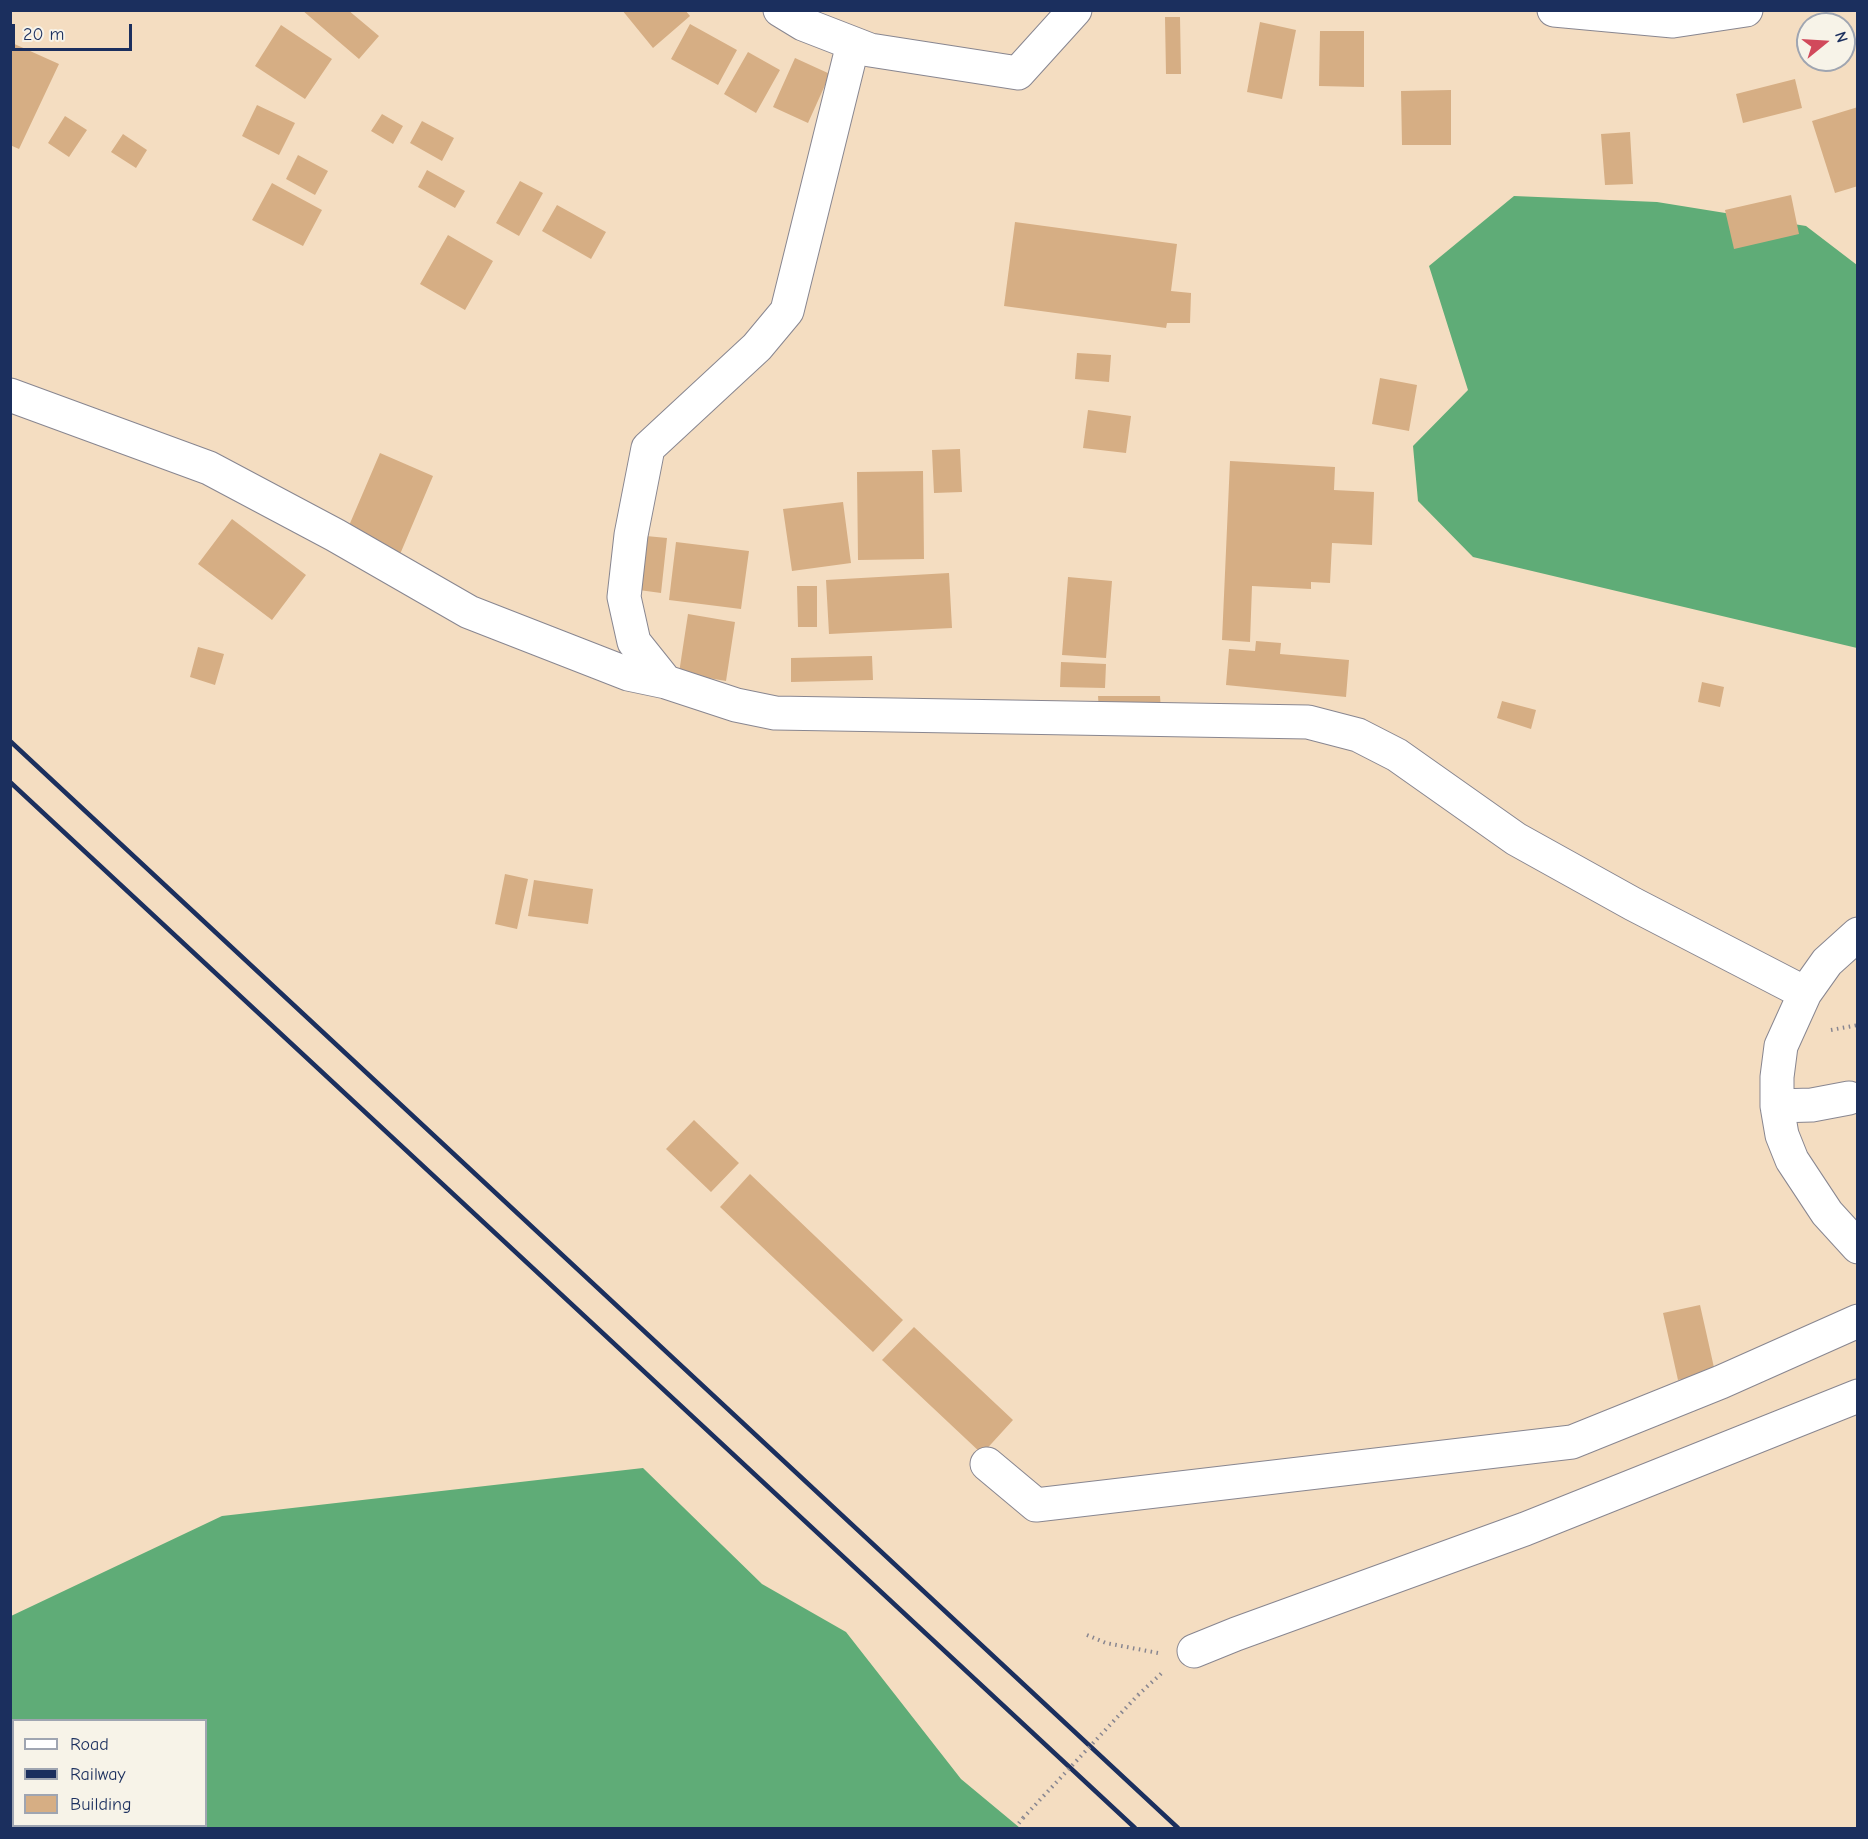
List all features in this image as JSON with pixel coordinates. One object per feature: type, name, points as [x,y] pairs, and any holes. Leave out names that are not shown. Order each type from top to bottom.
[{"type":"street","points":[[780,10],[802,24],[870,50],[1018,73],[1075,10]]},
{"type":"street","points":[[1554,10],[1673,21],[1746,10]]},
{"type":"street","points":[[666,682],[634,642],[624,597],[631,535],[648,448],[757,347],[788,310],[854,44]]},
{"type":"street","points":[[10,395],[209,468],[335,535],[469,612],[628,674],[666,682],[736,705],[776,713],[1308,722],[1358,735],[1397,755],[1516,839],[1643,909],[1805,993]]},
{"type":"street","points":[[1857,934],[1827,962],[1805,993],[1781,1046],[1777,1077],[1777,1106],[1782,1136],[1792,1160],[1827,1213],[1857,1246]]},
{"type":"street","points":[[1777,1106],[1812,1105],[1848,1098]]},
{"type":"street","points":[[987,1464],[1036,1505],[1572,1442],[1721,1382],[1857,1321]]},
{"type":"street","points":[[1181,1653],[1525,1529],[1857,1396]]},
{"type":"path","points":[[1834,1029],[1857,1025]]},
{"type":"path","points":[[1087,1635],[1107,1643],[1181,1653]]},
{"type":"path","points":[[1015,1827],[1138,1695],[1158,1678]]},
{"type":"green space","points":[[1514,196],[1657,202],[1806,226],[1857,265],[1857,648],[1473,557],[1418,501],[1413,446],[1468,390],[1429,266]]},
{"type":"green space","points":[[643,1468],[762,1584],[846,1632],[961,1779],[1020,1828],[11,1828],[11,1616],[222,1516]]},
{"type":"building","points":[[302,10],[348,10],[379,36],[359,59]]},
{"type":"building","points":[[622,10],[685,10],[690,16],[653,48]]},
{"type":"building","points":[[1165,17],[1180,17],[1181,74],[1166,74]]},
{"type":"building","points":[[1260,22],[1296,30],[1282,99],[1247,92]]},
{"type":"building","points":[[690,24],[737,50],[718,85],[671,59]]},
{"type":"building","points":[[281,25],[332,59],[305,99],[255,66]]},
{"type":"building","points":[[1320,31],[1364,31],[1364,87],[1319,86]]},
{"type":"building","points":[[10,42],[59,64],[19,149],[10,145]]},
{"type":"building","points":[[748,52],[780,70],[756,113],[724,94]]},
{"type":"building","points":[[795,58],[830,74],[808,123],[773,107]]},
{"type":"building","points":[[1795,79],[1802,108],[1743,123],[1736,94]]},
{"type":"building","points":[[1451,90],[1451,145],[1402,145],[1401,91]]},
{"type":"building","points":[[257,105],[295,123],[279,155],[242,136]]},
{"type":"building","points":[[1858,107],[1858,186],[1835,193],[1812,121]]},
{"type":"building","points":[[382,114],[403,126],[393,144],[371,131]]},
{"type":"building","points":[[65,116],[87,130],[69,157],[48,143]]},
{"type":"building","points":[[422,121],[454,138],[442,161],[410,143]]},
{"type":"building","points":[[1630,132],[1633,184],[1605,185],[1601,134]]},
{"type":"building","points":[[123,134],[147,150],[136,168],[111,152]]},
{"type":"building","points":[[298,155],[328,171],[315,195],[286,179]]},
{"type":"building","points":[[427,170],[465,191],[455,208],[418,187]]},
{"type":"building","points":[[520,181],[543,193],[519,236],[496,223]]},
{"type":"building","points":[[272,183],[322,210],[303,246],[252,220]]},
{"type":"building","points":[[1791,195],[1799,234],[1734,249],[1725,210]]},
{"type":"building","points":[[557,205],[606,232],[591,259],[542,231]]},
{"type":"building","points":[[1015,222],[1177,244],[1171,291],[1191,293],[1190,323],[1167,323],[1166,328],[1004,306]]},
{"type":"building","points":[[448,235],[493,261],[465,310],[420,284]]},
{"type":"building","points":[[1077,353],[1111,355],[1109,382],[1075,379]]},
{"type":"building","points":[[1380,378],[1417,385],[1409,431],[1372,424]]},
{"type":"building","points":[[1088,410],[1131,416],[1126,453],[1083,448]]},
{"type":"building","points":[[960,449],[962,492],[934,493],[932,450]]},
{"type":"building","points":[[380,453],[433,476],[398,559],[345,535]]},
{"type":"building","points":[[1230,461],[1335,467],[1334,490],[1374,492],[1372,545],[1332,543],[1330,583],[1311,582],[1311,589],[1252,586],[1250,642],[1222,640]]},
{"type":"building","points":[[923,471],[924,559],[858,560],[857,472]]},
{"type":"building","points":[[843,502],[851,563],[792,571],[783,509]]},
{"type":"building","points":[[232,519],[306,575],[272,620],[198,564]]},
{"type":"building","points":[[646,536],[667,538],[661,593],[639,590]]},
{"type":"building","points":[[676,542],[749,551],[741,609],[669,600]]},
{"type":"building","points":[[949,573],[952,628],[829,634],[826,580]]},
{"type":"building","points":[[1068,577],[1112,581],[1106,658],[1062,655]]},
{"type":"building","points":[[797,586],[817,586],[817,627],[798,627]]},
{"type":"building","points":[[688,614],[735,622],[726,681],[679,673]]},
{"type":"building","points":[[1256,641],[1281,643],[1280,654],[1349,660],[1346,697],[1226,685],[1229,649],[1255,651]]},
{"type":"building","points":[[198,647],[224,654],[215,685],[190,677]]},
{"type":"building","points":[[872,656],[873,680],[791,682],[791,658]]},
{"type":"building","points":[[1061,662],[1106,664],[1105,688],[1060,687]]},
{"type":"building","points":[[1702,682],[1724,687],[1720,707],[1698,702]]},
{"type":"building","points":[[1098,696],[1160,696],[1161,710],[1099,711]]},
{"type":"building","points":[[1502,701],[1536,710],[1531,729],[1497,718]]},
{"type":"building","points":[[505,874],[528,879],[517,929],[495,924]]},
{"type":"building","points":[[534,880],[593,889],[588,924],[528,916]]},
{"type":"building","points":[[694,1120],[739,1163],[711,1192],[666,1149]]},
{"type":"building","points":[[750,1174],[903,1320],[873,1352],[720,1207]]},
{"type":"building","points":[[1700,1305],[1715,1372],[1678,1380],[1663,1313]]},
{"type":"building","points":[[914,1327],[1013,1420],[982,1454],[882,1360]]},
{"type":"railway","points":[[10,741],[1178,1828]]},
{"type":"railway","points":[[10,782],[1135,1828]]}]
